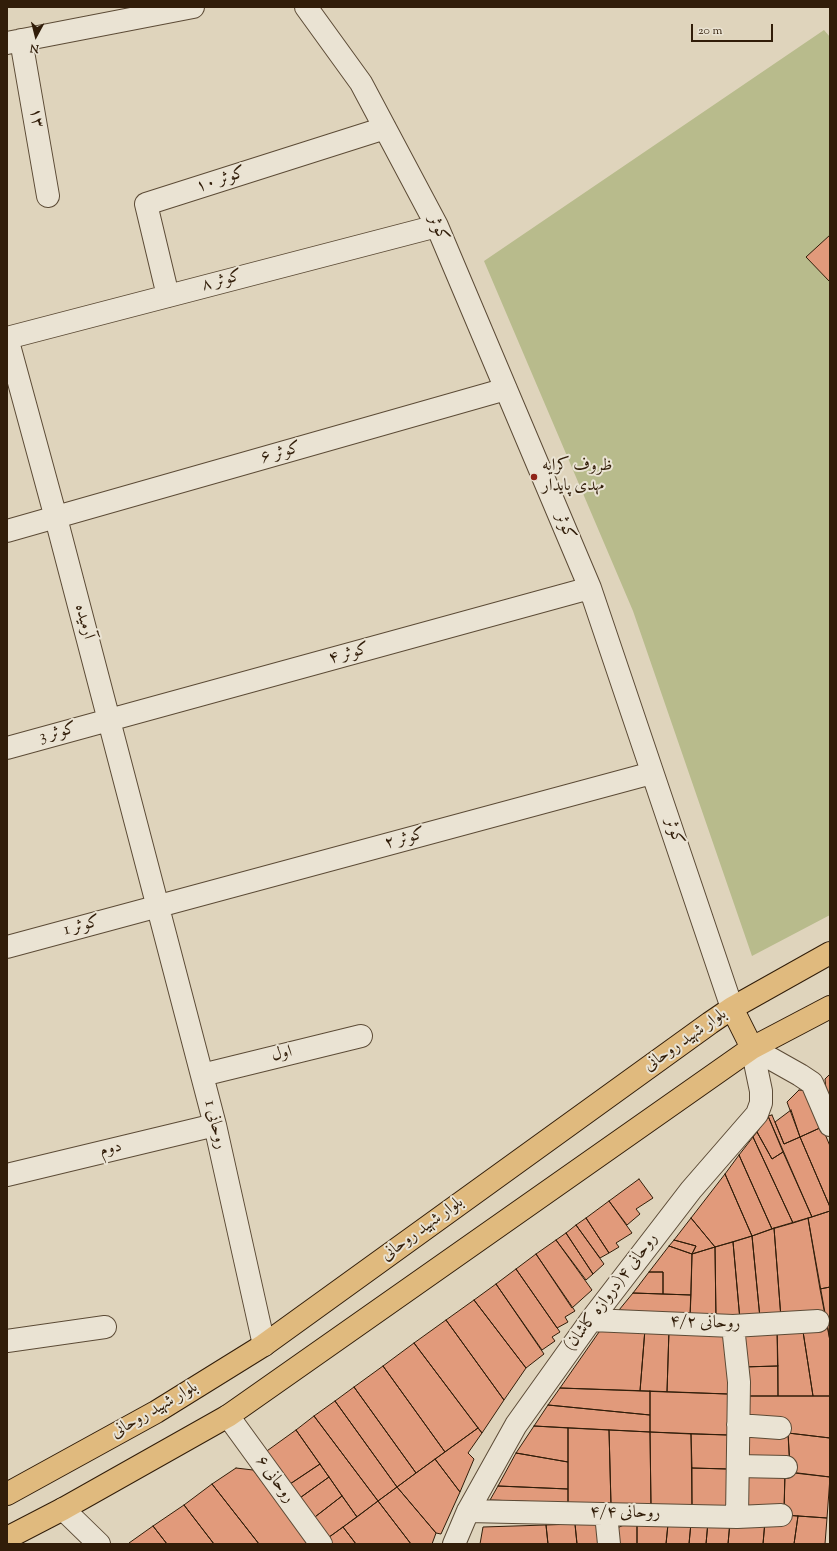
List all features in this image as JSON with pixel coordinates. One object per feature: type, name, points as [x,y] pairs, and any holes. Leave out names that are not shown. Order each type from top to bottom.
[{"type":"main road","name":"بلوار شهید روحانی","points":[[7,1494],[156,1412],[264,1345],[621,1086],[732,1008],[830,953]]},
{"type":"main road","points":[[7,1538],[26,1536],[63,1509],[228,1416],[752,1048],[830,1007]]},
{"type":"main road","points":[[732,1008],[752,1048]]},
{"type":"street","points":[[14,41],[193,7]]},
{"type":"street","name":"کوثر","points":[[306,7],[361,83],[437,226],[590,588],[732,1008]]},
{"type":"street","name":"۱۳","points":[[14,41],[48,196]]},
{"type":"street","name":"کوثر ۱۰","points":[[168,296],[146,204],[384,128]]},
{"type":"street","name":"کوثر ۸","points":[[7,338],[437,226]]},
{"type":"street","name":"آرمیده","points":[[7,338],[56,518],[157,906]]},
{"type":"street","name":"کوثر ۶","points":[[7,531],[506,390]]},
{"type":"street","name":"کوثر ۴","points":[[109,721],[590,588]]},
{"type":"street","name":"کوثر 3","points":[[7,748],[109,721]]},
{"type":"street","name":"کوثر ۲","points":[[157,906],[652,773]]},
{"type":"street","name":"کوثر 1","points":[[7,947],[157,906]]},
{"type":"street","name":"روحانی 1","points":[[157,906],[215,1125],[264,1345]]},
{"type":"street","name":"اول","points":[[202,1075],[362,1036]]},
{"type":"street","points":[[752,1048],[812,1083],[830,1125]]},
{"type":"street","name":"روحانی ۴(دروازه کاشان)","points":[[454,1544],[468,1510],[516,1425],[591,1320],[691,1190],[757,1114],[761,1103],[752,1048]]},
{"type":"street","name":"دوم","points":[[7,1175],[215,1125]]},
{"type":"street","name":"روحانی ۴/۲","points":[[591,1320],[733,1326],[818,1321]]},
{"type":"street","points":[[733,1326],[739,1382],[737,1517]]},
{"type":"street","points":[[7,1341],[105,1327]]},
{"type":"street","name":"روحانی ۶","points":[[228,1416],[321,1544]]},
{"type":"street","points":[[738,1425],[780,1428]]},
{"type":"street","points":[[738,1466],[786,1467]]},
{"type":"street","points":[[63,1509],[99,1544]]},
{"type":"street","name":"روحانی ۴/۴","points":[[468,1510],[737,1517],[781,1516]]},
{"type":"street","points":[[606,1514],[609,1544]]},
{"type":"green space","points":[[824,30],[830,37],[830,915],[752,956],[633,611],[484,261]]},
{"type":"building","points":[[830,235],[830,282],[806,257]]},
{"type":"building","points":[[830,1074],[830,1102],[826,1090],[825,1079]]},
{"type":"building","points":[[799,1090],[808,1091],[822,1127],[800,1137],[787,1102]]},
{"type":"building","points":[[791,1110],[800,1137],[784,1144],[775,1122]]},
{"type":"building","points":[[772,1115],[784,1144],[800,1137],[830,1207],[830,1211],[812,1217],[768,1116]]},
{"type":"building","points":[[768,1116],[783,1152],[772,1159],[757,1132]]},
{"type":"building","points":[[822,1127],[830,1146],[830,1207],[800,1137]]},
{"type":"building","points":[[757,1132],[772,1159],[783,1152],[812,1217],[793,1223],[753,1137]]},
{"type":"building","points":[[753,1137],[793,1223],[772,1229],[739,1155]]},
{"type":"building","points":[[739,1155],[772,1229],[752,1236],[725,1174]]},
{"type":"building","points":[[725,1174],[752,1236],[715,1247],[691,1218]]},
{"type":"building","points":[[639,1179],[653,1198],[636,1209],[640,1214],[627,1225],[609,1201]]},
{"type":"building","points":[[609,1201],[632,1233],[616,1243],[619,1247],[609,1253],[586,1218]]},
{"type":"building","points":[[830,1211],[830,1287],[820,1289],[808,1218]]},
{"type":"building","points":[[586,1218],[609,1253],[600,1258],[576,1225]]},
{"type":"building","points":[[691,1218],[715,1247],[692,1254],[696,1246],[674,1240]]},
{"type":"building","points":[[808,1218],[825,1313],[781,1318],[774,1228]]},
{"type":"building","points":[[576,1225],[604,1264],[593,1274],[566,1233]]},
{"type":"building","points":[[774,1228],[781,1318],[760,1318],[752,1236]]},
{"type":"building","points":[[566,1233],[593,1274],[586,1280],[556,1240]]},
{"type":"building","points":[[752,1236],[760,1318],[740,1320],[733,1242]]},
{"type":"building","points":[[556,1240],[592,1290],[572,1308],[536,1254]]},
{"type":"building","points":[[674,1240],[696,1246],[692,1254],[669,1246]]},
{"type":"building","points":[[733,1242],[740,1320],[716,1320],[715,1247]]},
{"type":"building","points":[[669,1246],[692,1254],[691,1295],[663,1294],[663,1272],[649,1272]]},
{"type":"building","points":[[715,1247],[716,1320],[690,1317],[692,1254]]},
{"type":"building","points":[[536,1254],[575,1311],[565,1317],[568,1322],[557,1328],[516,1269]]},
{"type":"building","points":[[516,1269],[560,1332],[552,1337],[555,1341],[542,1350],[496,1284]]},
{"type":"building","points":[[649,1272],[663,1272],[663,1294],[633,1293]]},
{"type":"building","points":[[496,1284],[544,1354],[526,1368],[474,1300]]},
{"type":"building","points":[[830,1287],[830,1341],[820,1289]]},
{"type":"building","points":[[633,1293],[691,1295],[690,1317],[619,1310]]},
{"type":"building","points":[[474,1300],[526,1368],[504,1400],[446,1320]]},
{"type":"building","points":[[446,1320],[504,1400],[482,1433],[414,1343]]},
{"type":"building","points":[[827,1322],[830,1341],[830,1396],[813,1396],[802,1325]]},
{"type":"building","points":[[802,1325],[813,1396],[778,1396],[777,1327]]},
{"type":"building","points":[[606,1326],[645,1329],[640,1391],[560,1388],[599,1332]]},
{"type":"building","points":[[777,1327],[778,1366],[742,1367],[740,1330]]},
{"type":"building","points":[[645,1329],[669,1330],[667,1392],[640,1391]]},
{"type":"building","points":[[669,1330],[720,1333],[728,1340],[728,1394],[667,1392]]},
{"type":"building","points":[[414,1343],[478,1428],[445,1452],[383,1366]]},
{"type":"building","points":[[383,1366],[445,1452],[416,1473],[354,1387]]},
{"type":"building","points":[[778,1366],[778,1396],[743,1396],[742,1367]]},
{"type":"building","points":[[354,1387],[416,1473],[397,1487],[335,1401]]},
{"type":"building","points":[[560,1388],[650,1391],[650,1415],[548,1405]]},
{"type":"building","points":[[650,1391],[728,1394],[728,1435],[650,1432]]},
{"type":"building","points":[[743,1396],[830,1396],[830,1438],[788,1433],[744,1422]]},
{"type":"building","points":[[335,1401],[397,1487],[378,1501],[314,1416]]},
{"type":"building","points":[[548,1405],[650,1415],[650,1432],[534,1426]]},
{"type":"building","points":[[314,1416],[378,1501],[357,1517],[296,1430]]},
{"type":"building","points":[[534,1426],[568,1428],[568,1462],[516,1453]]},
{"type":"building","points":[[478,1428],[482,1433],[468,1453],[474,1459],[460,1492],[435,1459]]},
{"type":"building","points":[[568,1428],[609,1430],[611,1505],[568,1503]]},
{"type":"building","points":[[296,1430],[320,1464],[287,1486],[264,1453]]},
{"type":"building","points":[[609,1430],[650,1432],[651,1507],[611,1505]]},
{"type":"building","points":[[744,1431],[788,1433],[790,1465],[743,1462]]},
{"type":"building","points":[[650,1432],[691,1434],[692,1509],[651,1507]]},
{"type":"building","points":[[788,1433],[830,1438],[830,1477],[790,1472]]},
{"type":"building","points":[[691,1434],[728,1435],[728,1469],[692,1468]]},
{"type":"building","points":[[516,1453],[568,1462],[568,1489],[498,1486]]},
{"type":"building","points":[[435,1459],[460,1492],[441,1534],[436,1533],[397,1487]]},
{"type":"building","points":[[320,1464],[329,1477],[297,1500],[287,1486]]},
{"type":"building","points":[[236,1468],[253,1470],[310,1544],[259,1544],[212,1484]]},
{"type":"building","points":[[692,1468],[728,1469],[728,1511],[692,1509]]},
{"type":"building","points":[[744,1470],[785,1472],[784,1510],[743,1507]]},
{"type":"building","points":[[785,1472],[830,1477],[827,1518],[784,1515]]},
{"type":"building","points":[[329,1477],[342,1496],[311,1520],[297,1500]]},
{"type":"building","points":[[212,1484],[259,1544],[214,1544],[184,1505]]},
{"type":"building","points":[[498,1486],[568,1489],[568,1503],[490,1500]]},
{"type":"building","points":[[397,1487],[436,1533],[432,1544],[411,1544],[378,1501]]},
{"type":"building","points":[[342,1496],[357,1517],[325,1540],[311,1520]]},
{"type":"building","points":[[378,1501],[411,1544],[356,1544],[343,1527]]},
{"type":"building","points":[[184,1505],[214,1544],[167,1544],[153,1526]]},
{"type":"building","points":[[784,1515],[798,1516],[794,1544],[763,1544],[765,1521]]},
{"type":"building","points":[[798,1516],[827,1518],[825,1544],[794,1544]]},
{"type":"building","points":[[765,1521],[763,1544],[728,1544],[730,1522]]},
{"type":"building","points":[[708,1522],[706,1544],[689,1544],[691,1523]]},
{"type":"building","points":[[708,1522],[730,1522],[728,1544],[706,1544]]},
{"type":"building","points":[[602,1523],[603,1544],[577,1544],[575,1524]]},
{"type":"building","points":[[691,1523],[689,1544],[666,1544],[668,1524]]},
{"type":"building","points":[[575,1524],[577,1544],[548,1544],[546,1525]]},
{"type":"building","points":[[626,1524],[637,1524],[637,1544],[613,1544],[613,1530]]},
{"type":"building","points":[[637,1524],[668,1524],[666,1544],[637,1544]]},
{"type":"building","points":[[546,1525],[548,1544],[480,1544],[483,1527]]},
{"type":"building","points":[[153,1526],[167,1544],[129,1544],[129,1543]]},
{"type":"building","points":[[343,1527],[356,1544],[328,1544],[325,1540]]},
{"type":"place","name":"ظروف کرایه مهدی پایدار","points":[[534,477]]}]
